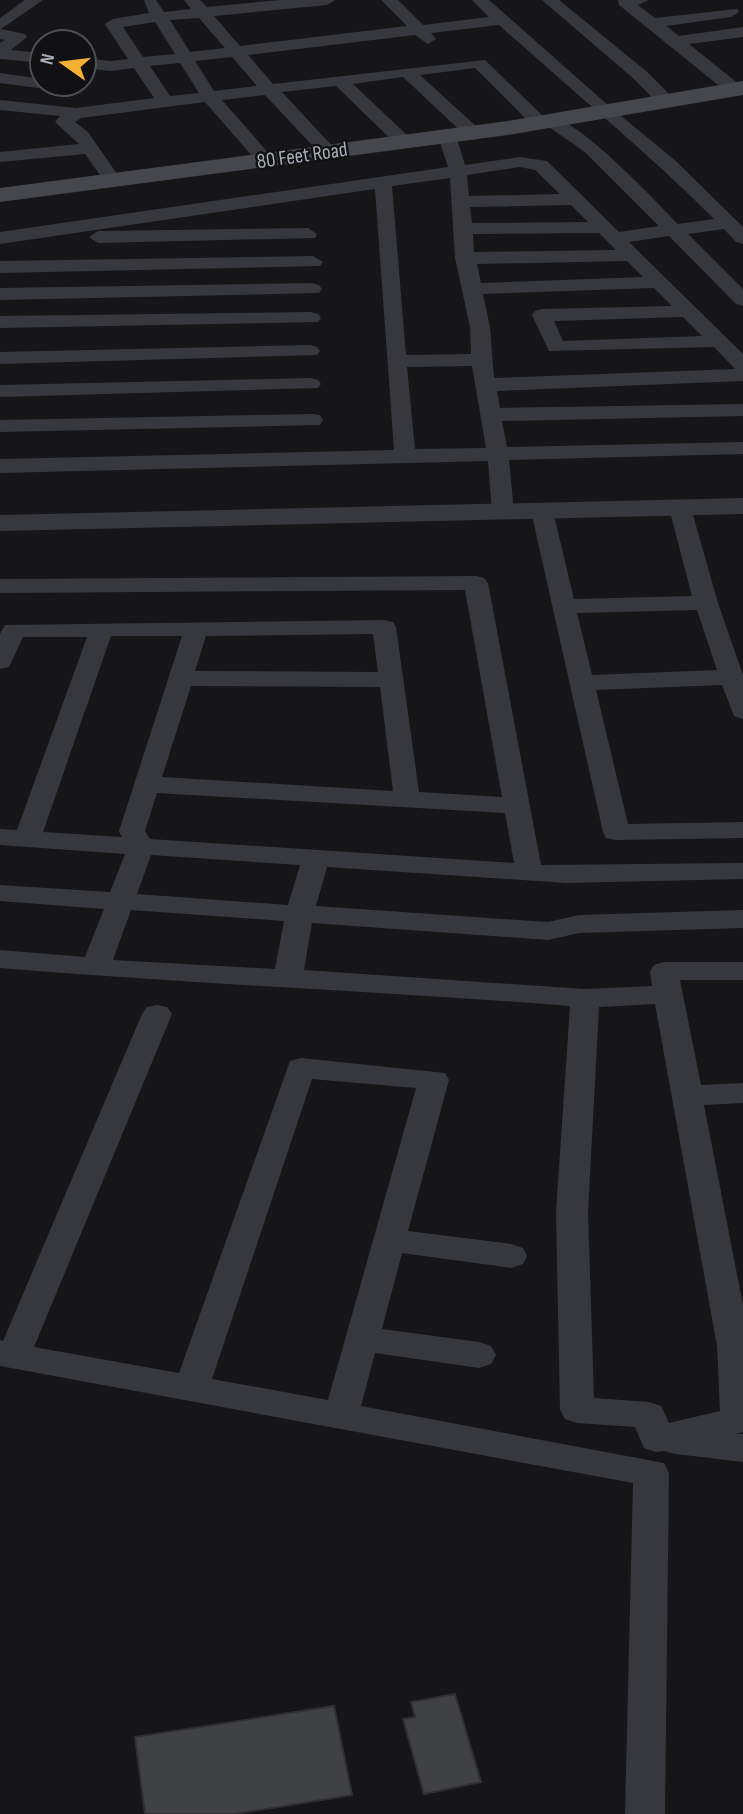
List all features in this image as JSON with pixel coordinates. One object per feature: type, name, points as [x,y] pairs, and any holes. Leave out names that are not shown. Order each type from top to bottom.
[{"type":"main road","name":"80 Feet Road","points":[[0,195],[473,133],[738,88]]},
{"type":"street","points":[[0,25],[35,0]]},
{"type":"street","points":[[149,0],[157,17],[210,97],[265,160]]},
{"type":"street","points":[[166,103],[113,24],[157,17],[197,6],[327,0]]},
{"type":"street","points":[[389,0],[455,66]]},
{"type":"street","points":[[480,0],[603,110],[670,165],[743,238]]},
{"type":"street","points":[[550,0],[640,75],[664,99]]},
{"type":"street","points":[[622,1],[641,0]]},
{"type":"street","points":[[715,0],[740,26]]},
{"type":"street","points":[[622,1],[738,88]]},
{"type":"street","points":[[245,4],[314,84]]},
{"type":"street","points":[[197,6],[328,152]]},
{"type":"street","points":[[98,65],[111,66],[502,20]]},
{"type":"street","points":[[652,23],[740,26]]},
{"type":"street","points":[[676,41],[740,26]]},
{"type":"street","points":[[0,34],[19,37],[0,52]]},
{"type":"street","points":[[0,52],[28,56]]},
{"type":"street","points":[[0,105],[76,113],[479,63],[545,121],[591,148],[743,300]]},
{"type":"street","points":[[407,72],[473,133]]},
{"type":"street","points":[[0,78],[28,82]]},
{"type":"street","points":[[340,80],[404,142]]},
{"type":"street","points":[[76,113],[64,122],[82,136],[113,181]]},
{"type":"street","points":[[447,136],[458,170],[465,258],[480,327],[485,385],[498,455],[503,512]]},
{"type":"street","points":[[0,157],[90,148]]},
{"type":"street","points":[[0,237],[458,170],[520,162],[541,165],[743,365]]},
{"type":"street","points":[[383,182],[405,457]]},
{"type":"street","points":[[314,192],[308,234],[313,262],[310,351],[312,420],[318,459]]},
{"type":"street","points":[[460,202],[574,199]]},
{"type":"street","points":[[202,208],[221,235]]},
{"type":"street","points":[[463,229],[608,232],[673,230],[728,223]]},
{"type":"street","points":[[42,230],[51,238],[308,234]]},
{"type":"street","points":[[64,464],[84,389],[108,320],[129,237]]},
{"type":"street","points":[[465,258],[632,256]]},
{"type":"street","points":[[0,267],[313,262]]},
{"type":"street","points":[[472,289],[659,282]]},
{"type":"street","points":[[0,294],[312,289]]},
{"type":"street","points":[[585,413],[575,382],[542,315],[689,311]]},
{"type":"street","points":[[0,322],[311,318]]},
{"type":"street","points":[[556,347],[719,341]]},
{"type":"street","points":[[0,358],[310,351]]},
{"type":"street","points":[[396,361],[482,360]]},
{"type":"street","points":[[485,385],[743,375]]},
{"type":"street","points":[[0,391],[311,384]]},
{"type":"street","points":[[490,415],[743,410]]},
{"type":"street","points":[[0,426],[312,420]]},
{"type":"street","points":[[0,466],[743,448]]},
{"type":"street","points":[[0,523],[743,506]]},
{"type":"street","points":[[680,508],[706,603],[734,667],[743,711]]},
{"type":"street","points":[[542,511],[616,832],[743,830]]},
{"type":"street","points":[[0,586],[475,583],[529,872]]},
{"type":"street","points":[[565,606],[706,603]]},
{"type":"street","points":[[0,662],[14,630],[383,627],[407,799]]},
{"type":"street","points":[[141,846],[132,831],[196,629]]},
{"type":"street","points":[[101,631],[13,838],[566,875],[743,871]]},
{"type":"street","points":[[582,683],[734,667]]},
{"type":"street","points":[[180,678],[391,680]]},
{"type":"street","points":[[147,784],[517,806]]},
{"type":"street","points":[[96,967],[141,846]]},
{"type":"street","points":[[288,978],[300,913],[316,858]]},
{"type":"street","points":[[0,893],[548,931],[579,924],[743,919]]},
{"type":"street","points":[[0,959],[585,998],[669,994]]},
{"type":"street","points":[[656,1438],[738,1420],[739,1345],[664,971],[743,971]]},
{"type":"street","points":[[585,998],[572,1212],[578,1409],[649,1415],[656,1438]]},
{"type":"street","points":[[157,1014],[7,1354],[651,1473],[645,1814]]},
{"type":"street","points":[[192,1387],[301,1068],[434,1080],[341,1415]]},
{"type":"street","points":[[688,1096],[743,1093]]},
{"type":"street","points":[[389,1240],[511,1256]]},
{"type":"street","points":[[362,1339],[479,1355]]},
{"type":"street","points":[[656,1438],[743,1448]]},
{"type":"building","points":[[455,1694],[481,1782],[424,1794],[403,1719],[415,1717],[411,1702]]},
{"type":"building","points":[[334,1706],[352,1795],[235,1814],[145,1814],[135,1737]]}]
